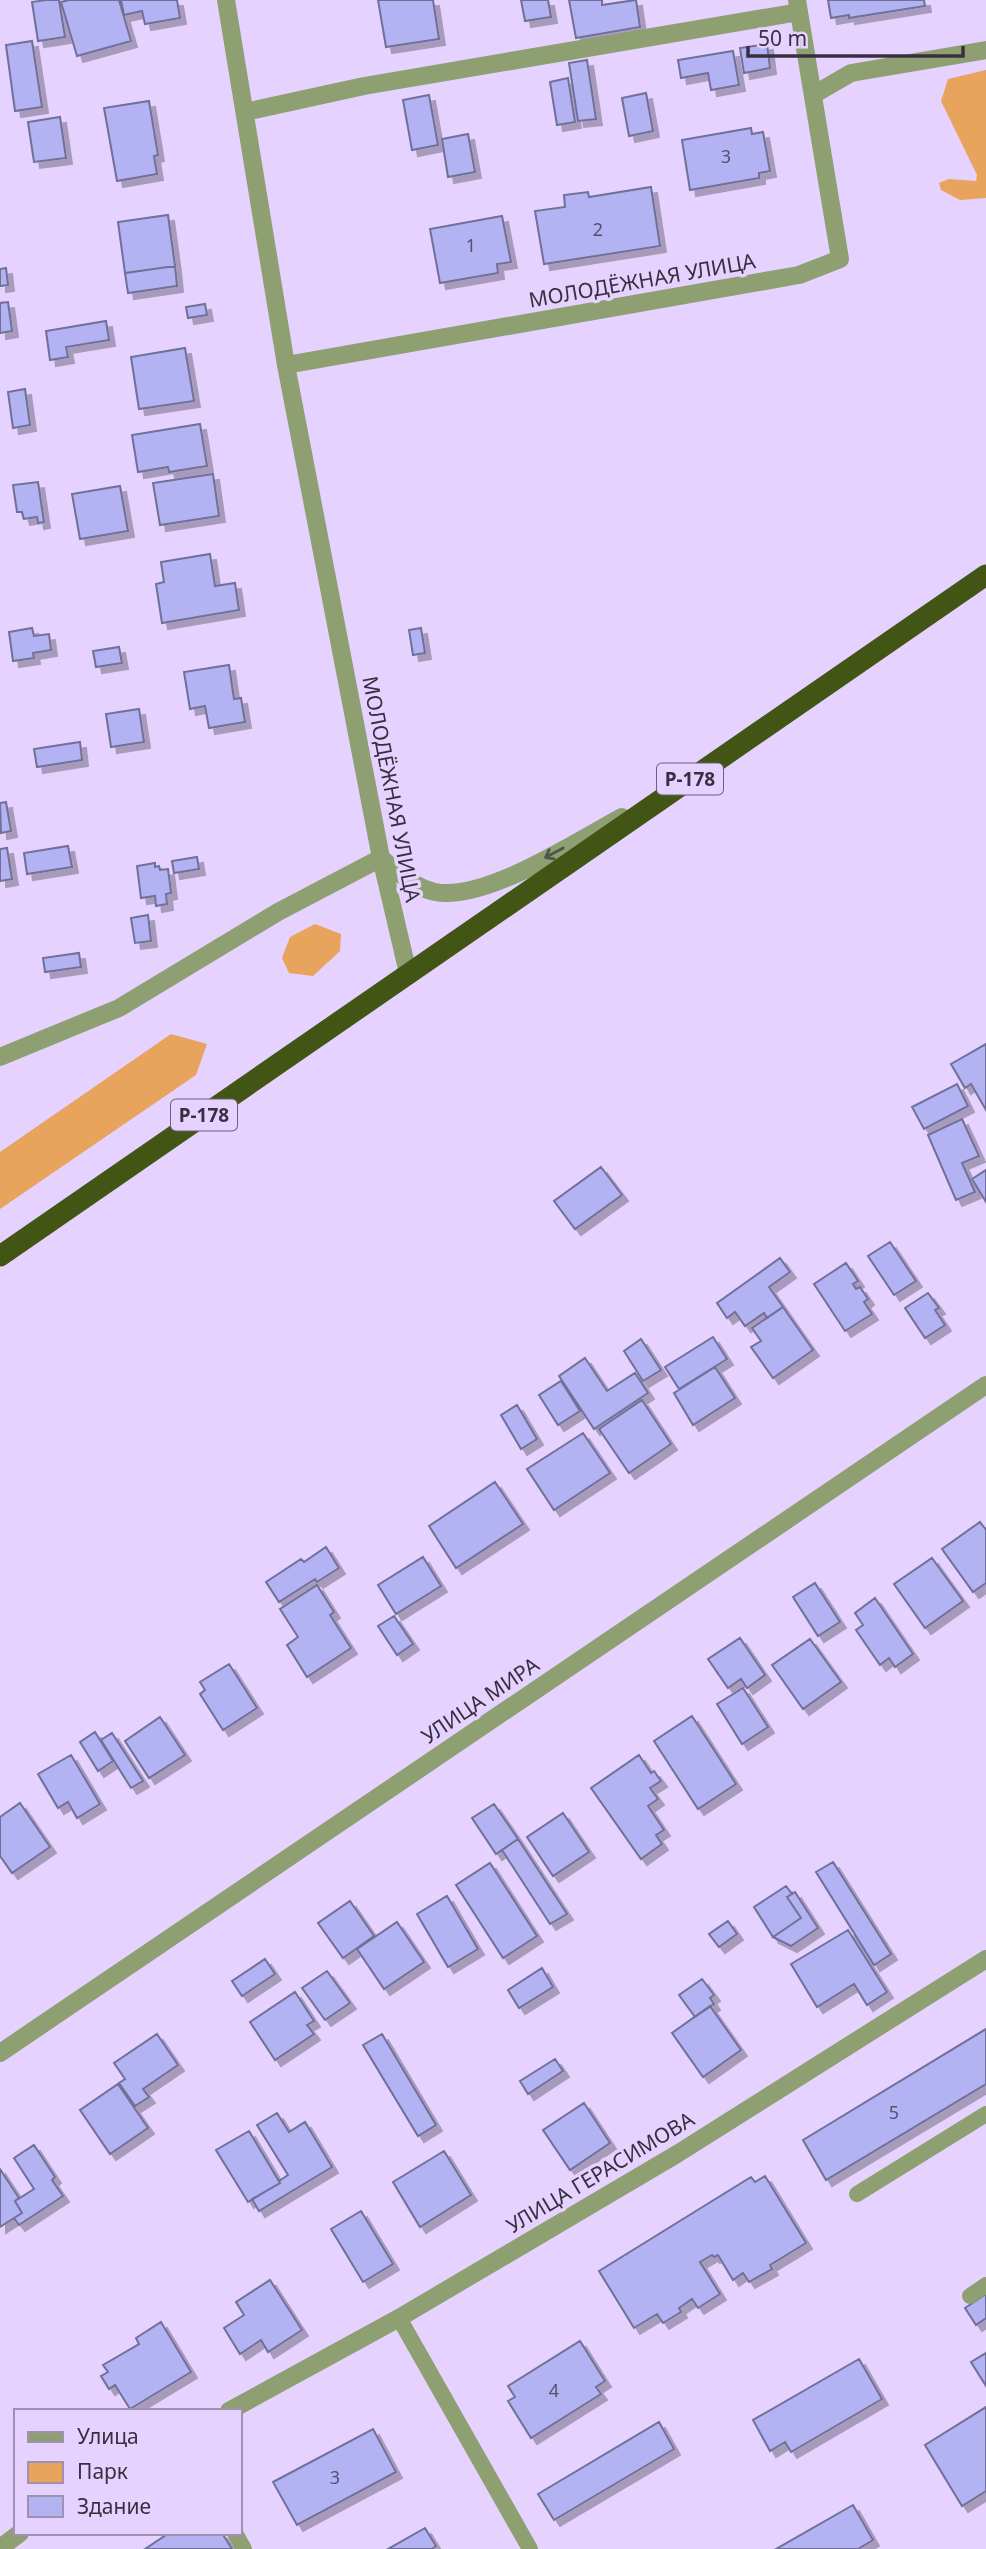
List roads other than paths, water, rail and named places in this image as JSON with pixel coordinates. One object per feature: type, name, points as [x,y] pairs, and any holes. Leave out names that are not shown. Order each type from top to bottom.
[{"type":"highway","name":"Р-178","points":[[0,1256],[986,575]]},
{"type":"street","name":"МОЛОДЁЖНАЯ УЛИЦА","points":[[226,0],[286,365],[381,858],[408,973]]},
{"type":"street","name":"МОЛОДЁЖНАЯ УЛИЦА","points":[[245,112],[364,86],[798,6],[841,258],[799,275],[286,365]]},
{"type":"street","points":[[813,95],[850,73],[986,50]]},
{"type":"street","points":[[0,1057],[119,1008],[278,912],[381,858],[410,882],[435,892],[463,892],[500,882],[679,787]]},
{"type":"street","name":"УЛИЦА МИРА","points":[[0,2053],[986,1385]]},
{"type":"street","name":"УЛИЦА ГЕРАСИМОВА","points":[[233,2409],[399,2318],[677,2154],[986,1959]]},
{"type":"street","points":[[0,2548],[17,2535]]},
{"type":"lane","points":[[858,2194],[986,2114]]},
{"type":"lane","points":[[970,2296],[986,2285]]},
{"type":"lane","points":[[399,2318],[530,2549]]}]
